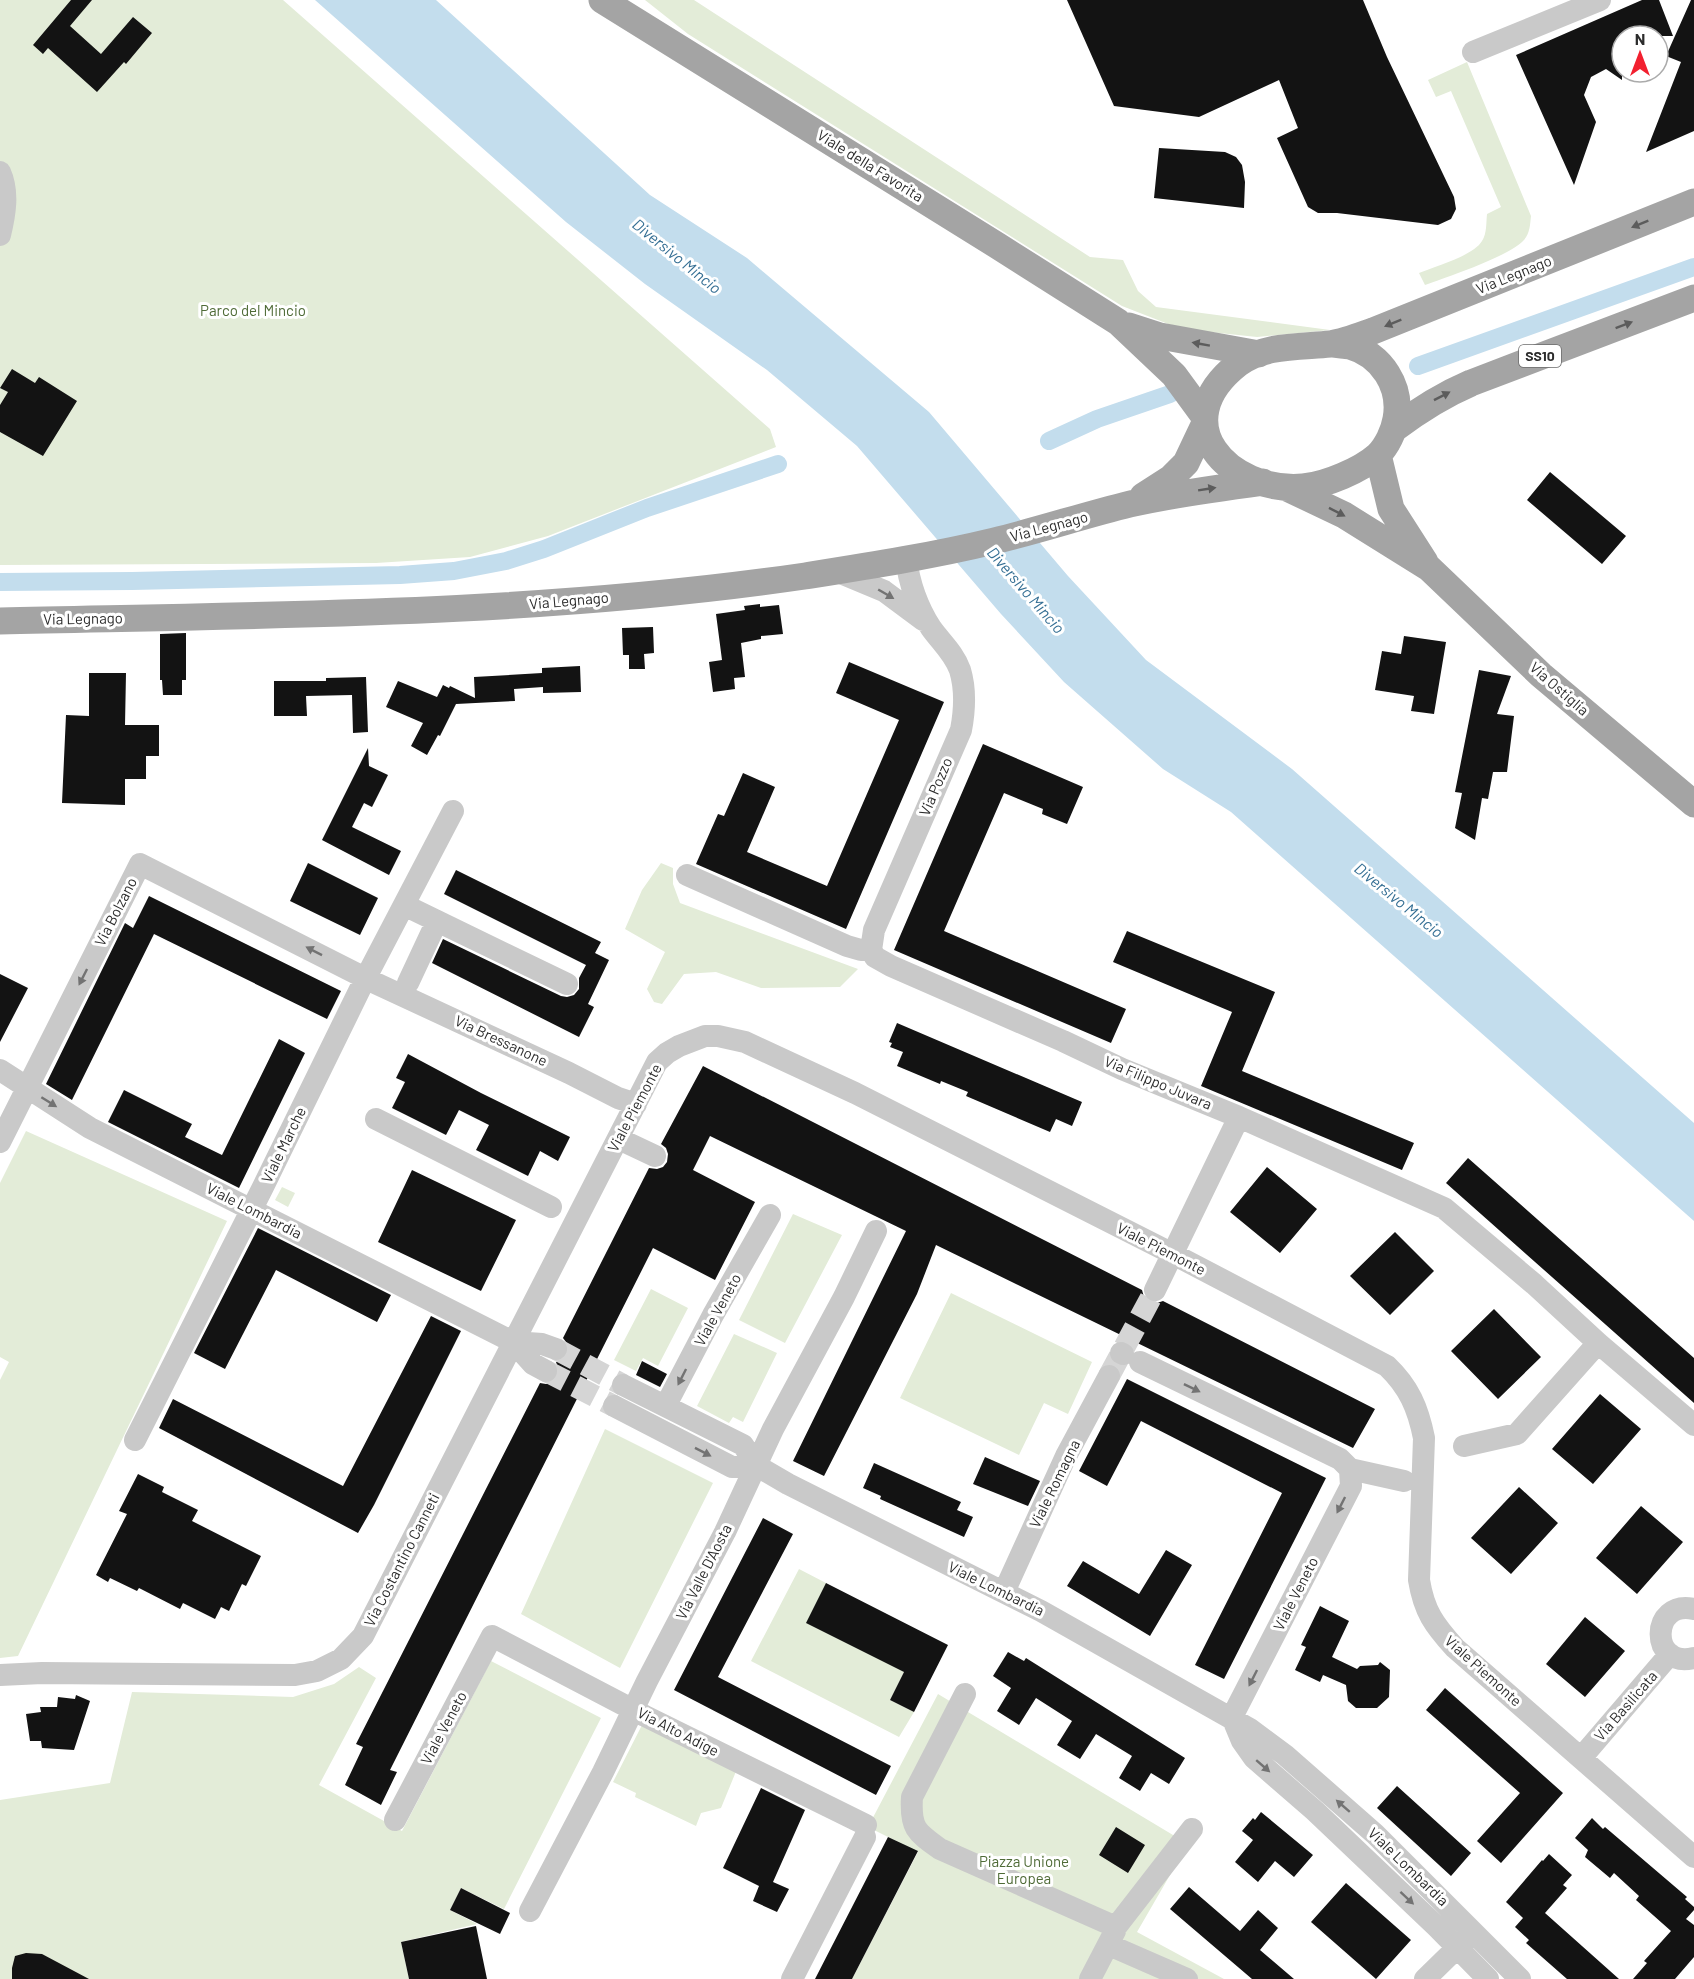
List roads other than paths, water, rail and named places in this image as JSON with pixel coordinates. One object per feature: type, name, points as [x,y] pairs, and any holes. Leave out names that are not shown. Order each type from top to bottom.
[{"type":"main road","name":"Viale della Favorita","points":[[612,4],[1118,322],[1174,375],[1204,421]]},
{"type":"main road","name":"Via Legnago","points":[[1332,344],[1373,331],[1694,202]]},
{"type":"main road","name":"Via Legnago","points":[[0,621],[478,608],[713,588],[836,571],[993,542],[1129,505],[1184,493],[1274,484],[1304,487],[1331,480],[1355,470],[1378,455],[1394,429],[1418,410],[1440,397],[1694,298]]},
{"type":"main road","name":"Viale della Favorita","points":[[1118,322],[1160,336],[1259,354]]},
{"type":"main road","name":"Via Legnago","points":[[1129,505],[1171,478],[1186,463],[1214,392],[1224,377],[1238,363],[1259,354],[1292,347],[1332,344],[1350,346],[1363,352],[1376,360],[1387,372],[1396,391],[1398,403],[1394,429]]},
{"type":"main road","name":"Via Legnago","points":[[1204,421],[1210,442],[1226,464],[1242,473],[1274,484]]},
{"type":"main road","name":"Via Ostiglia","points":[[1378,455],[1391,509],[1429,568]]},
{"type":"main road","name":"Via Ostiglia","points":[[1274,484],[1344,515],[1429,568],[1541,675],[1694,804]]},
{"type":"street","points":[[1473,52],[1600,0]]},
{"type":"street","points":[[0,172],[6,199],[0,235]]},
{"type":"street","name":"Via Pozzo","points":[[871,950],[874,930],[963,721],[965,694],[960,671],[949,650],[931,627],[913,593],[908,577],[918,556]]},
{"type":"street","name":"Via Pozzo","points":[[836,571],[884,591],[931,627]]},
{"type":"street","name":"Viale Marche","points":[[135,1440],[366,978],[453,811]]},
{"type":"street","name":"Via Bolzano","points":[[26,1088],[140,864],[366,978]]},
{"type":"street","name":"Via Filippo Juvara","points":[[687,875],[847,946],[871,950],[875,957],[891,966],[1053,1036],[1122,1070],[1239,1117],[1444,1208],[1694,1425]]},
{"type":"street","points":[[404,905],[567,984]]},
{"type":"street","points":[[408,983],[437,921]]},
{"type":"street","name":"Via Bressanone","points":[[366,978],[618,1098],[636,1104]]},
{"type":"street","name":"Viale Piemonte","points":[[513,1342],[657,1062],[679,1046],[705,1036],[718,1036],[745,1042],[855,1093],[1173,1254],[1387,1366],[1400,1379],[1420,1418],[1424,1438],[1419,1580],[1422,1601],[1441,1633],[1455,1648],[1694,1857]]},
{"type":"street","name":"Viale Lombardia","points":[[0,1070],[90,1128],[513,1342],[533,1364],[546,1371]]},
{"type":"street","points":[[0,1142],[26,1088]]},
{"type":"street","points":[[1155,1290],[1239,1117]]},
{"type":"street","points":[[376,1119],[551,1207]]},
{"type":"street","points":[[619,1139],[655,1156]]},
{"type":"street","name":"Viale Veneto","points":[[666,1405],[770,1215]]},
{"type":"street","name":"Via Valle D'Aosta","points":[[530,1911],[698,1586],[773,1430],[844,1297],[876,1231]]},
{"type":"street","name":"Viale Lombardia","points":[[513,1342],[542,1344],[556,1349]]},
{"type":"street","name":"Via Costantino Canneti","points":[[0,1675],[42,1672],[295,1675],[317,1671],[341,1659],[363,1636],[513,1342]]},
{"type":"street","points":[[1464,1446],[1517,1434],[1598,1343]]},
{"type":"street","points":[[1128,1356],[1340,1460],[1350,1469],[1404,1481]]},
{"type":"street","name":"Viale Romagna","points":[[1004,1592],[1066,1456],[1109,1376]]},
{"type":"street","name":"Viale Lombardia","points":[[623,1385],[744,1446],[757,1466],[788,1484],[1041,1611],[1232,1717],[1242,1741],[1254,1758],[1466,1940],[1520,1979]]},
{"type":"street","name":"Viale Lombardia","points":[[614,1406],[732,1467],[757,1466]]},
{"type":"street","name":"Viale Veneto","points":[[1232,1717],[1351,1486],[1350,1469]]},
{"type":"street","points":[[1694,1609],[1684,1608],[1671,1612],[1662,1623],[1660,1633],[1661,1641],[1670,1654],[1683,1659],[1694,1658]]},
{"type":"street","name":"Viale Veneto","points":[[395,1820],[492,1636]]},
{"type":"street","name":"Via Alto Adige","points":[[492,1636],[865,1831],[792,1979]]},
{"type":"street","name":"Via Basilicata","points":[[1581,1758],[1670,1654]]},
{"type":"street","points":[[964,1695],[912,1797],[911,1814],[919,1834],[940,1849],[1113,1936],[1187,1979]]},
{"type":"street","points":[[1090,1979],[1113,1936],[1192,1829]]},
{"type":"street","points":[[1425,1979],[1466,1940]]},
{"type":"street","name":"Viale Lombardia","points":[[1466,1940],[1488,1979]]},
{"type":"water","name":"Diversivo Mincio","points":[[315,0],[436,0],[650,195],[747,258],[929,412],[1068,576],[1146,660],[1292,769],[1694,1123],[1694,1221],[1231,812],[1163,769],[1064,682],[1001,614],[857,446],[767,370],[645,284],[566,222]]},
{"type":"waterway","points":[[1418,366],[1694,267]]},
{"type":"waterway","points":[[1049,441],[1097,419],[1170,394]]},
{"type":"waterway","points":[[0,582],[400,575],[454,571],[506,561],[544,549],[647,508],[778,464]]},
{"type":"tunnel","points":[[1109,1376],[1155,1290]]},
{"type":"tunnel","points":[[556,1349],[623,1385]]},
{"type":"tunnel","points":[[546,1371],[614,1406]]},
{"type":"park label","name":"Parco del Mincio","points":[[253,311]]},
{"type":"park label","name":"Piazza Unione Europea","points":[[1024,1870]]}]
